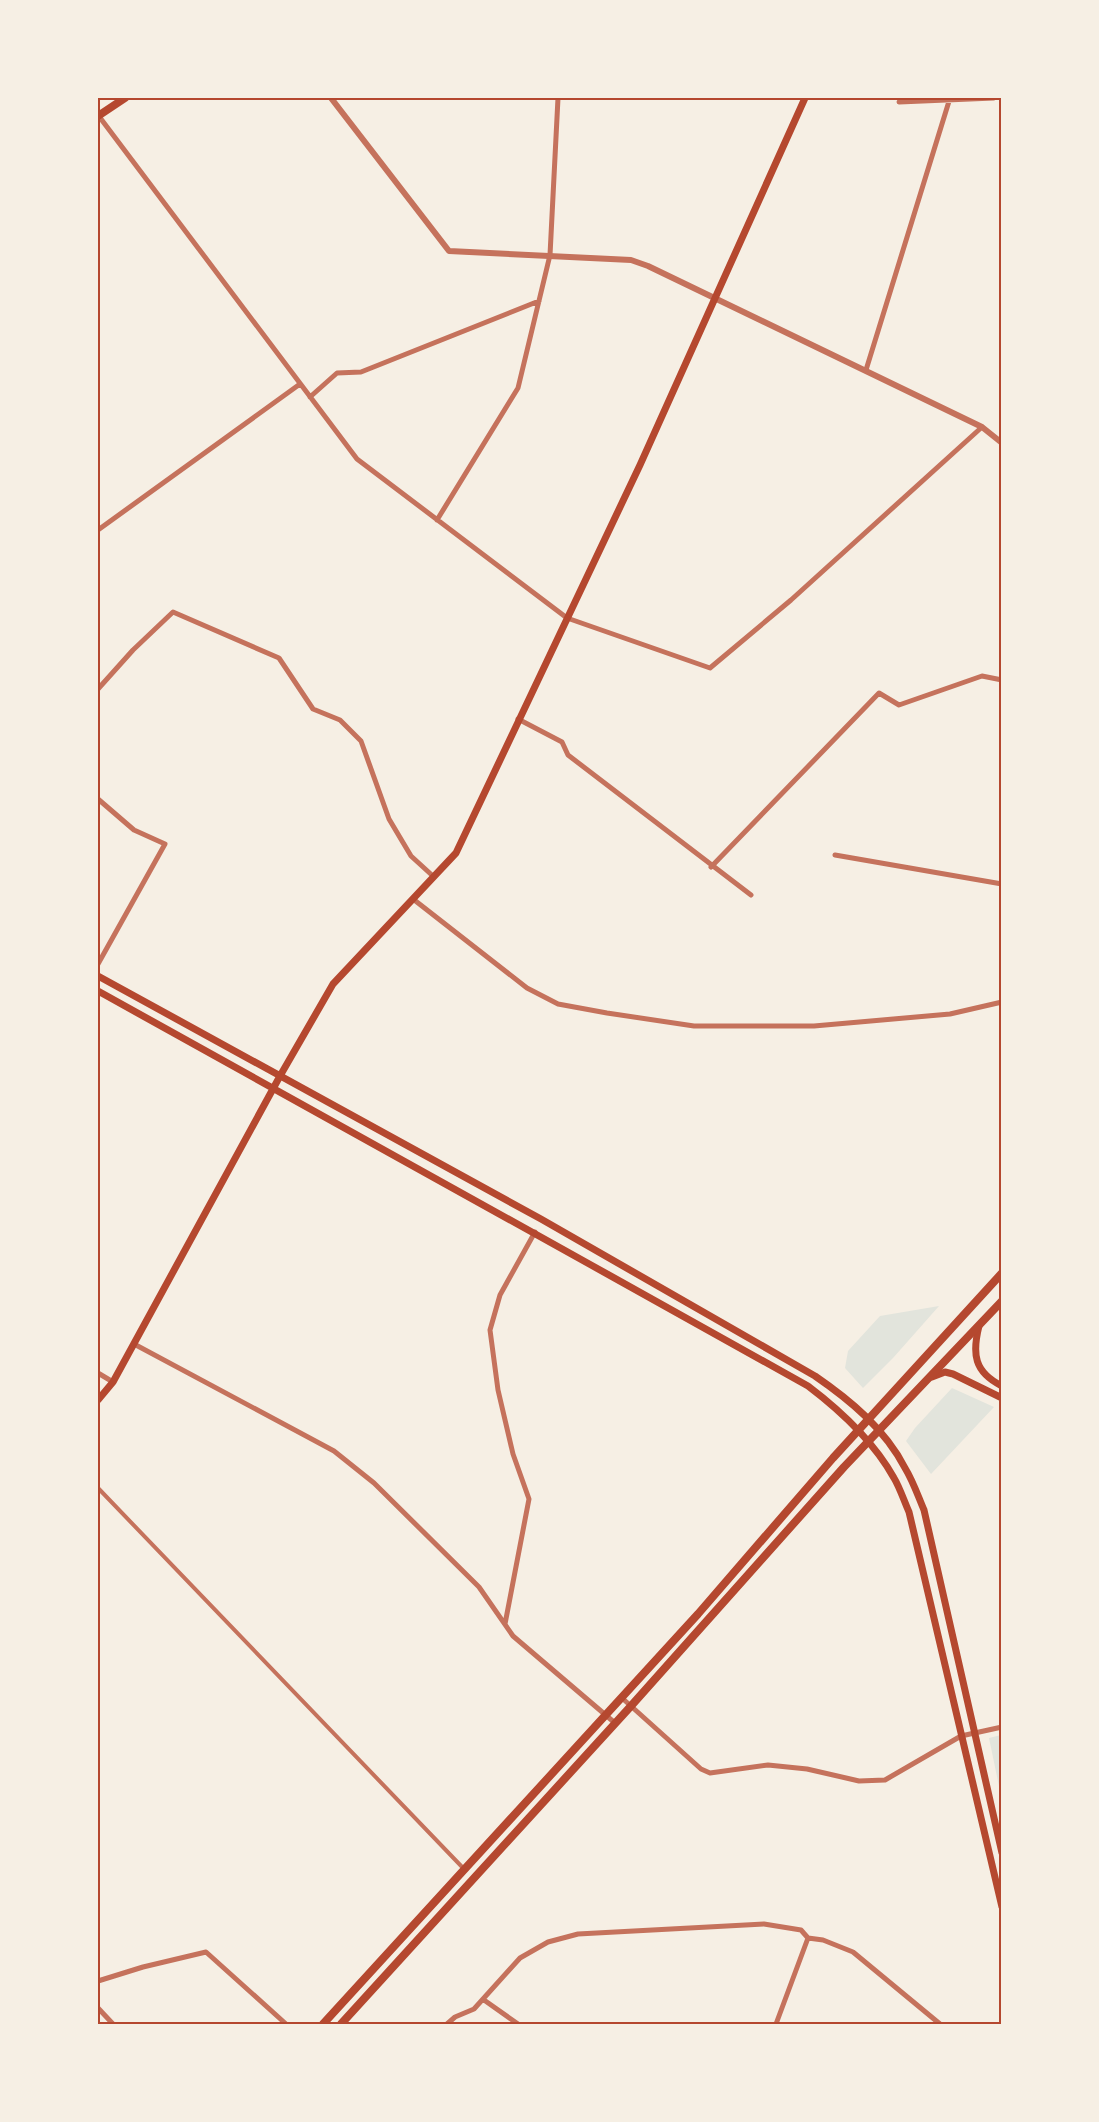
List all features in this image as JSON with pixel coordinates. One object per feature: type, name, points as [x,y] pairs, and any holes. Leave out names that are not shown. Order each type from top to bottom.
[{"type":"main road","points":[[98,116],[125,98]]},
{"type":"main road","points":[[98,1400],[113,1382],[280,1076],[333,984],[456,853],[640,465],[805,98]]},
{"type":"main road","points":[[98,976],[541,1219],[815,1376],[844,1396],[868,1419],[893,1448],[905,1467],[924,1510],[1002,1853]]},
{"type":"main road","points":[[98,991],[273,1090],[535,1232],[808,1386],[836,1407],[868,1443],[894,1478],[909,1512],[1002,1907]]},
{"type":"main road","points":[[322,2025],[698,1614],[833,1458],[1002,1273]]},
{"type":"main road","points":[[341,2025],[631,1706],[844,1467],[1002,1301]]},
{"type":"main road","points":[[980,1324],[975,1341],[975,1357],[986,1377],[1002,1386]]},
{"type":"main road","points":[[930,1378],[945,1372],[953,1374],[1002,1398]]},
{"type":"street","points":[[331,98],[449,251],[631,260],[715,297],[982,427],[1002,444]]},
{"type":"street","points":[[437,520],[518,388],[549,255],[558,98]]},
{"type":"street","points":[[899,102],[994,98]]},
{"type":"street","points":[[867,370],[950,99]]},
{"type":"street","points":[[98,116],[357,459],[567,618],[710,668],[791,600],[982,427]]},
{"type":"street","points":[[310,397],[337,373],[361,372],[539,301]]},
{"type":"street","points":[[98,530],[300,384]]},
{"type":"street","points":[[98,689],[133,650],[173,612],[279,658],[313,709],[340,720],[361,741],[390,819],[411,856],[434,877]]},
{"type":"street","points":[[711,867],[879,693],[899,705],[982,676],[1002,680]]},
{"type":"street","points":[[519,719],[562,742],[568,755],[711,867],[751,895]]},
{"type":"street","points":[[98,799],[134,830],[165,844],[98,964]]},
{"type":"street","points":[[835,855],[1002,884]]},
{"type":"street","points":[[413,899],[528,988],[558,1004],[607,1013],[694,1026],[814,1026],[950,1014],[1002,1002]]},
{"type":"street","points":[[505,1625],[529,1499],[513,1454],[498,1390],[490,1330],[500,1295],[535,1232]]},
{"type":"street","points":[[134,1344],[334,1450],[374,1483],[479,1587],[513,1636],[615,1723]]},
{"type":"street","points":[[98,1373],[113,1382]]},
{"type":"street","points":[[98,1488],[465,1870]]},
{"type":"street","points":[[622,1698],[701,1769],[711,1773],[768,1765],[807,1769],[859,1781],[885,1780],[961,1736],[1002,1727]]},
{"type":"street","points":[[447,2025],[455,2017],[474,2009],[484,2000],[520,1958],[548,1942],[578,1934],[764,1924],[801,1930],[808,1938],[823,1940],[853,1952],[940,2025]]},
{"type":"street","points":[[776,2025],[808,1938]]},
{"type":"street","points":[[98,1981],[142,1967],[206,1952],[286,2025]]},
{"type":"street","points":[[484,2000],[518,2025]]},
{"type":"street","points":[[98,2008],[113,2025]]},
{"type":"shaded area","points":[[939,1306],[863,1388],[845,1368],[848,1351],[880,1316]]},
{"type":"shaded area","points":[[952,1388],[994,1407],[931,1474],[906,1441]]},
{"type":"shaded area","points":[[1002,1735],[1001,1796],[989,1738]]}]
